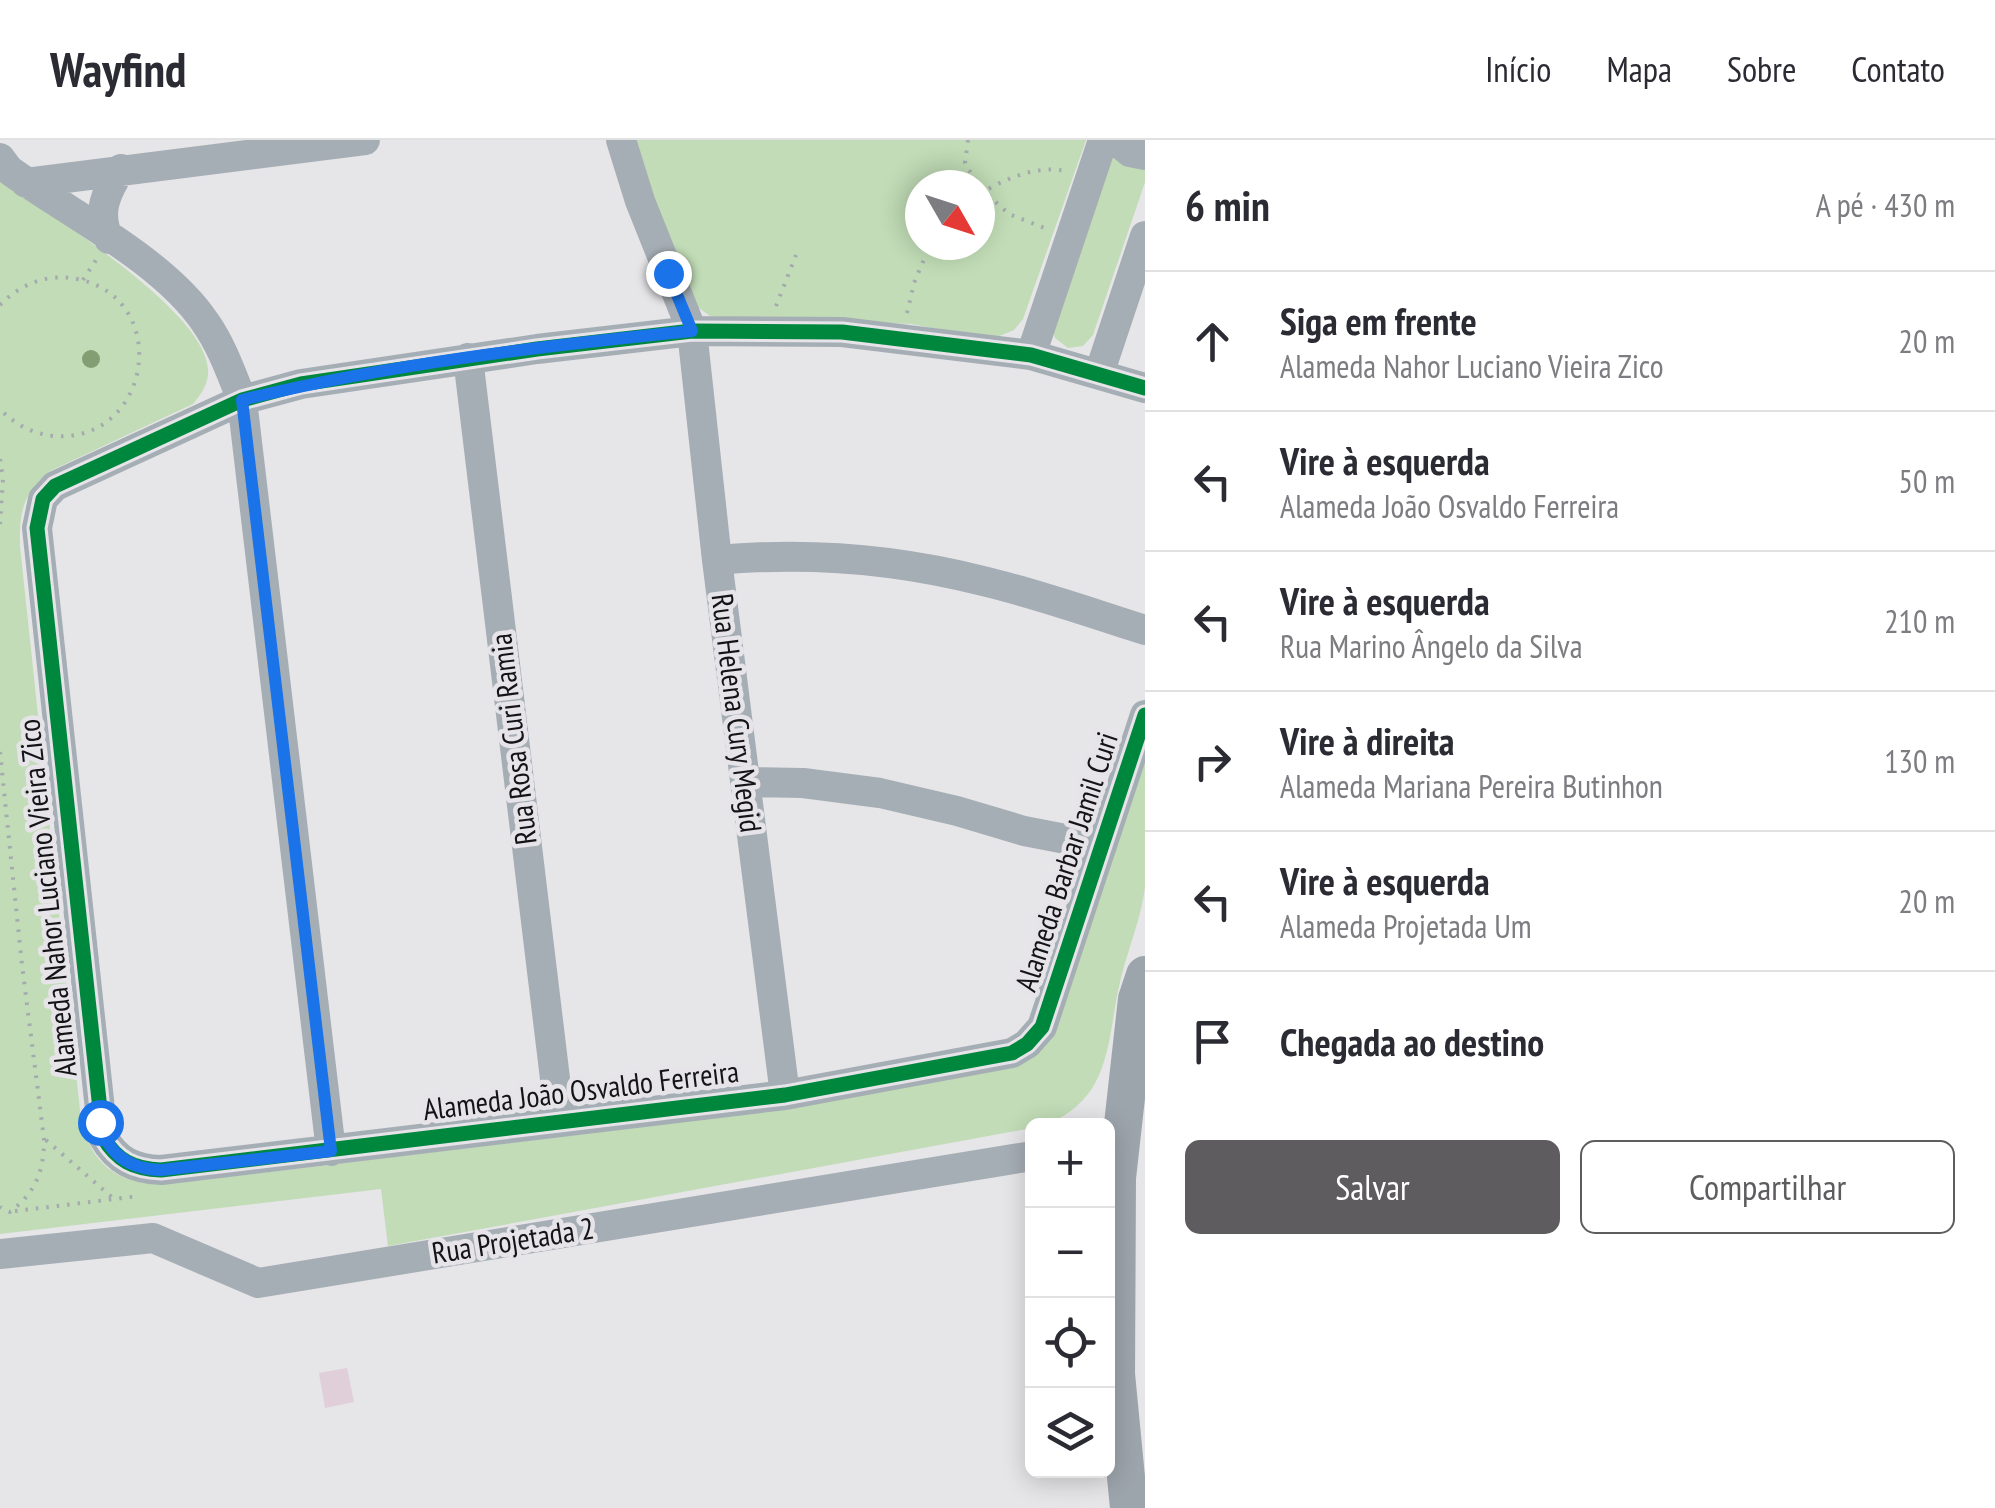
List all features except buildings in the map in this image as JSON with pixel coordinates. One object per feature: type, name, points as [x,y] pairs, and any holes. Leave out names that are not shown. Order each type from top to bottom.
[{"type":"main road","points":[[1115,1137],[1145,975]]},
{"type":"main road","points":[[1115,1155],[1130,1384],[1128,1508]]},
{"type":"street","points":[[26,183],[365,140]]},
{"type":"street","name":"Rua Helena Cury Megid","points":[[622,140],[640,201],[692,331],[785,1094]]},
{"type":"street","points":[[1031,355],[1103,140]]},
{"type":"street","points":[[1116,140],[1130,152],[1145,155]]},
{"type":"street","points":[[0,158],[26,183],[177,288],[204,320],[224,354],[242,400],[331,1151]]},
{"type":"street","points":[[110,239],[101,216],[110,185],[121,169]]},
{"type":"street","points":[[1099,374],[1145,236]]},
{"type":"street","points":[[242,400],[300,384],[468,358],[692,331],[842,332],[1031,355],[1145,388]]},
{"type":"street","name":"Rua Rosa Curi Ramia","points":[[468,358],[560,1120]]},
{"type":"street","name":"Alameda Nahor Luciano Vieira Zico","points":[[118,1156],[103,1136],[100,1122],[36,528],[48,492],[66,478],[242,400]]},
{"type":"street","points":[[717,560],[782,554],[880,563],[982,580],[1145,630]]},
{"type":"street","name":"Alameda Barbar Jamil Curi","points":[[1042,1027],[1145,714]]},
{"type":"street","points":[[745,782],[802,783],[880,794],[957,811],[1024,832],[1102,846]]},
{"type":"street","name":"Alameda João Osvaldo Ferreira","points":[[118,1156],[140,1169],[161,1170],[785,1094],[997,1058],[1027,1044],[1042,1027]]},
{"type":"street","name":"Rua Projetada 2","points":[[0,1254],[153,1238],[258,1283],[1025,1157]]},
{"type":"path","points":[[968,140],[965,163],[969,170]]},
{"type":"path","points":[[995,184],[1047,169],[1068,171],[1063,186]]},
{"type":"path","points":[[995,202],[1009,214],[1048,229],[1043,244]]},
{"type":"path","points":[[789,311],[775,311],[796,255]]},
{"type":"path","points":[[913,318],[906,318],[909,299],[924,260]]},
{"type":"path","points":[[0,306],[19,288],[34,282],[66,277],[83,280],[114,297],[125,310],[134,325],[140,359],[138,376],[122,407],[110,420],[78,434],[47,436],[32,431],[0,408]]},
{"type":"path","points":[[0,459],[4,479],[0,524]]},
{"type":"path","points":[[0,752],[44,1139],[44,1164],[39,1179],[10,1212],[0,1207]]},
{"type":"path","points":[[44,1139],[114,1199]]},
{"type":"green space","points":[[633,140],[1086,140],[1023,319],[1014,330],[992,339],[911,324],[710,316],[692,303]]},
{"type":"green space","points":[[1109,150],[1145,164],[1145,182],[1093,335],[1083,346],[1068,348],[1055,338],[1052,330]]},
{"type":"green space","points":[[0,180],[86,239],[153,292],[181,319],[200,345],[208,369],[204,388],[193,404],[50,471],[28,495],[20,523],[81,1120],[99,1159],[119,1175],[160,1184],[330,1165],[1019,1063],[1145,755],[1145,886],[1138,922],[1120,982],[1104,1061],[1083,1100],[1059,1118],[1025,1118],[1025,1129],[388,1246],[381,1189],[0,1234]]},
{"type":"cycle path","points":[[1145,388],[1031,355],[842,332],[692,331],[301,384],[242,400],[55,486],[43,499],[37,528],[103,1137],[127,1162],[161,1170],[785,1095],[1012,1053],[1027,1044],[1042,1027],[1145,715]]},
{"type":"route","points":[[100,1122],[108,1146],[140,1169],[331,1151],[242,400],[300,384],[468,358],[692,331],[668,273]]}]
